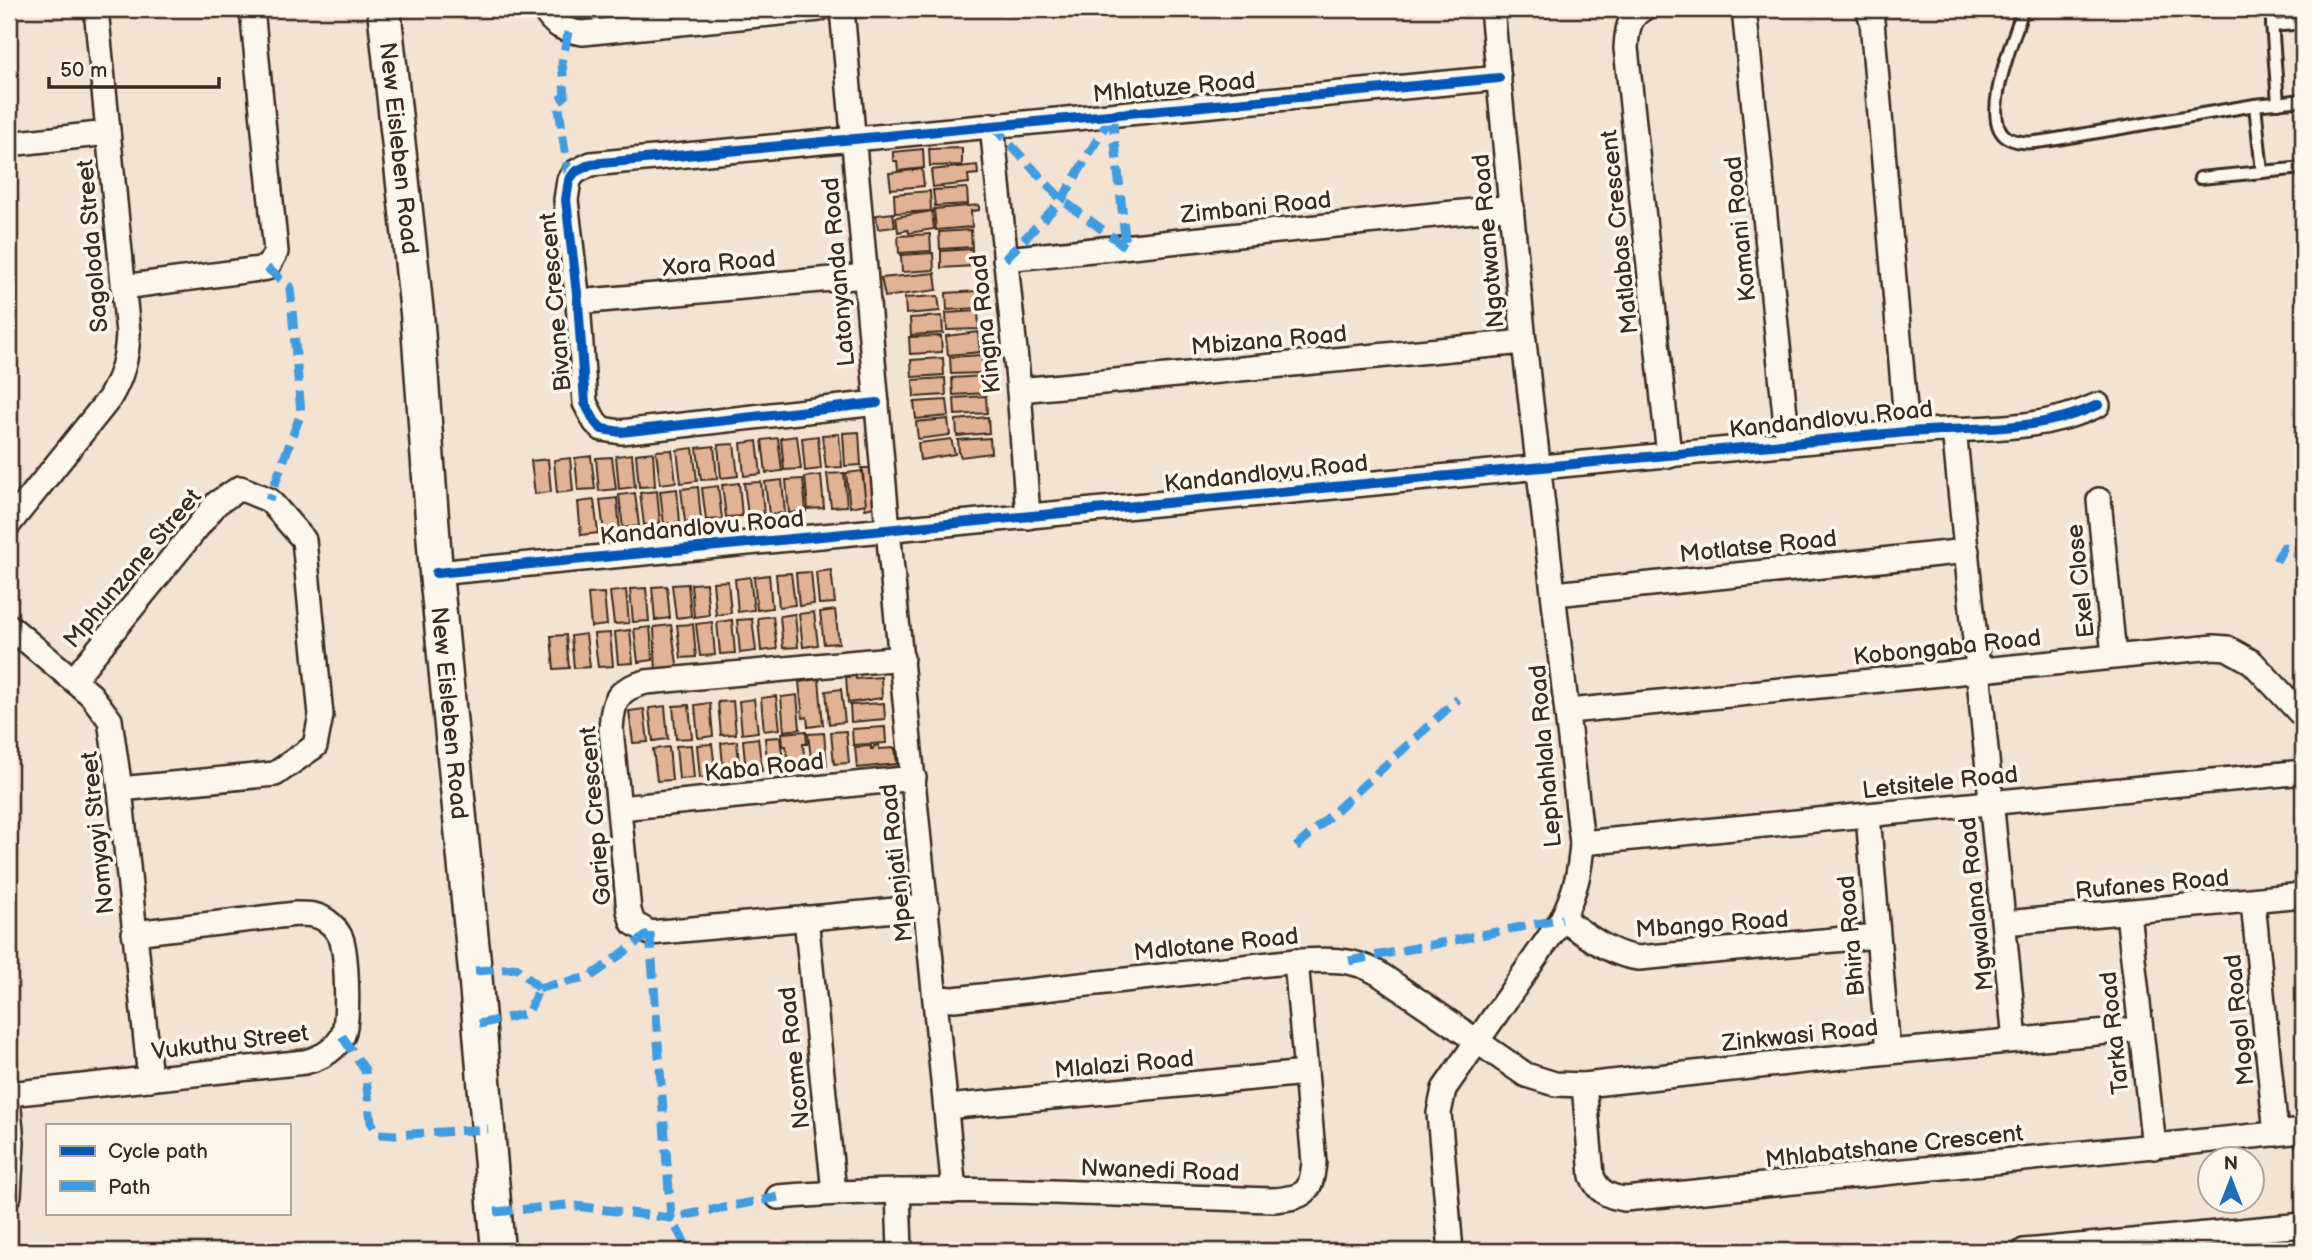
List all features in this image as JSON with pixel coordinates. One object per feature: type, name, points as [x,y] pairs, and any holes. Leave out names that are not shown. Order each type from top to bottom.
[{"type":"main road","name":"New Eisleben Road","points":[[384,9],[417,313],[436,573],[474,958],[498,1251]]},
{"type":"street","name":"Sagoloda Street","points":[[9,524],[108,399],[122,377],[127,352],[128,333],[96,9]]},
{"type":"street","points":[[123,286],[267,268],[276,251],[252,9]]},
{"type":"street","points":[[544,9],[552,22],[568,32],[583,33],[819,9]]},
{"type":"street","name":"Latonyanda Road","points":[[842,9],[888,530]]},
{"type":"street","name":"Ngotwane Road","points":[[1492,9],[1539,468]]},
{"type":"street","name":"Matlabas Crescent","points":[[1643,9],[1636,13],[1630,23],[1626,48],[1669,456]]},
{"type":"street","name":"Komani Road","points":[[1744,9],[1788,444]]},
{"type":"street","points":[[1868,9],[1872,21],[1907,432]]},
{"type":"street","name":"Mhlatuze Road","points":[[853,139],[1499,78]]},
{"type":"street","name":"Kingna Road","points":[[992,125],[1028,517]]},
{"type":"street","points":[[9,144],[108,133]]},
{"type":"street","name":"Bivane Crescent","points":[[853,139],[583,166],[569,180],[566,200],[578,302],[585,402],[595,422],[602,429],[621,432],[877,402]]},
{"type":"street","name":"Zimbani Road","points":[[1005,260],[1513,207]]},
{"type":"street","name":"Xora Road","points":[[578,302],[865,276]]},
{"type":"street","name":"Mbizana Road","points":[[1018,390],[1524,342]]},
{"type":"street","name":"Kandandlovu Road","points":[[436,573],[1907,432],[2042,424],[2098,405]]},
{"type":"street","name":"Mgwalana Road","points":[[1954,429],[2006,923],[2015,1040]]},
{"type":"street","name":"Lephahlala Road","points":[[1451,1251],[1440,1131],[1440,1101],[1444,1089],[1562,919],[1575,894],[1580,873],[1582,844],[1569,711],[1539,468]]},
{"type":"street","name":"Mphunzane Street","points":[[74,679],[217,503],[240,488],[269,500],[304,540],[321,715],[315,746],[275,774],[120,789]]},
{"type":"street","name":"Exel Close","points":[[2099,500],[2114,656]]},
{"type":"street","name":"Mpenjati Road","points":[[888,530],[954,1191]]},
{"type":"street","name":"Motlatse Road","points":[[1555,594],[1967,551]]},
{"type":"street","name":"Nomyayi Street","points":[[9,626],[74,679],[102,707],[110,720],[120,789],[150,1079]]},
{"type":"street","name":"Kobongaba Road","points":[[1569,711],[2194,647],[2227,648],[2252,662],[2303,716]]},
{"type":"street","name":"Gariep Crescent","points":[[902,658],[660,681],[632,685],[618,695],[612,709],[611,729],[629,911],[639,929],[650,933],[927,908]]},
{"type":"street","name":"Letsitele Road","points":[[1582,844],[2303,772]]},
{"type":"street","name":"Kaba Road","points":[[620,808],[914,778]]},
{"type":"street","name":"Bhira Road","points":[[1868,816],[1888,1052]]},
{"type":"street","name":"Rufanes Road","points":[[2006,923],[2253,902],[2303,895]]},
{"type":"street","name":"Mogol Road","points":[[2253,902],[2276,1134]]},
{"type":"street","name":"Tarka Road","points":[[2128,913],[2154,1147]]},
{"type":"street","name":"Vukuthu Street","points":[[9,1094],[305,1062],[321,1058],[332,1050],[342,1036],[346,1021],[342,940],[327,921],[315,915],[296,914],[134,933]]},
{"type":"street","name":"Ncome Road","points":[[806,918],[834,1192]]},
{"type":"street","name":"Mbango Road","points":[[1562,919],[1612,951],[1639,958],[1877,936]]},
{"type":"street","name":"Mdlotane Road","points":[[936,998],[954,999],[1296,961],[1332,960],[1364,964],[1478,1042]]},
{"type":"street","name":"Nwanedi Road","points":[[778,1197],[834,1192],[954,1191],[1274,1200],[1304,1194],[1312,1176],[1314,1162],[1296,961]]},
{"type":"street","name":"Zinkwasi Road","points":[[1478,1042],[1526,1075],[1555,1084],[1584,1085],[1888,1052],[2140,1030]]},
{"type":"street","name":"Mlalazi Road","points":[[946,1107],[1306,1073]]},
{"type":"street","name":"Mhlabatshane Crescent","points":[[1584,1085],[1592,1176],[1602,1192],[1625,1199],[2303,1131]]},
{"type":"street","points":[[9,1110],[12,1142],[9,1195]]},
{"type":"street","points":[[898,1191],[900,1251]]},
{"type":"street","points":[[2024,1251],[2303,1225]]},
{"type":"lane","points":[[2023,9],[1998,90],[1994,114],[1997,126],[2006,137],[2023,143],[2051,141],[2255,105],[2303,100]]},
{"type":"lane","points":[[2271,9],[2278,103]]},
{"type":"lane","points":[[2272,26],[2303,23]]},
{"type":"lane","points":[[2255,105],[2262,172]]},
{"type":"lane","points":[[2200,178],[2303,168]]},
{"type":"building","points":[[962,148],[962,165],[930,166],[929,149]]},
{"type":"building","points":[[923,149],[924,168],[898,171],[897,161],[893,161],[893,152]]},
{"type":"building","points":[[977,165],[978,174],[968,175],[969,183],[933,187],[931,170]]},
{"type":"building","points":[[922,169],[924,186],[891,189],[889,173]]},
{"type":"building","points":[[967,188],[968,204],[935,206],[933,190]]},
{"type":"building","points":[[930,191],[931,211],[895,213],[894,194]]},
{"type":"building","points":[[979,205],[979,210],[971,211],[972,227],[936,230],[934,209]]},
{"type":"building","points":[[932,211],[934,229],[898,232],[896,217]]},
{"type":"building","points":[[893,213],[895,227],[878,229],[876,215]]},
{"type":"building","points":[[971,230],[972,247],[940,249],[939,232]]},
{"type":"building","points":[[930,234],[931,251],[899,253],[898,236]]},
{"type":"building","points":[[972,249],[973,266],[941,268],[941,251]]},
{"type":"building","points":[[933,253],[934,270],[902,272],[901,255]]},
{"type":"building","points":[[935,273],[937,290],[885,297],[881,278]]},
{"type":"building","points":[[978,291],[979,308],[947,310],[946,293]]},
{"type":"building","points":[[938,296],[940,311],[906,314],[905,298]]},
{"type":"building","points":[[978,311],[979,329],[947,330],[946,313]]},
{"type":"building","points":[[942,316],[943,333],[911,335],[910,318]]},
{"type":"building","points":[[978,332],[980,352],[948,355],[946,336]]},
{"type":"building","points":[[941,336],[942,352],[910,354],[909,337]]},
{"type":"building","points":[[982,355],[983,373],[951,374],[950,357]]},
{"type":"building","points":[[943,358],[944,375],[912,377],[911,360]]},
{"type":"building","points":[[984,376],[985,393],[953,395],[952,378]]},
{"type":"building","points":[[945,378],[946,395],[914,397],[913,380]]},
{"type":"building","points":[[986,396],[987,413],[955,415],[954,398]]},
{"type":"building","points":[[947,400],[949,416],[916,419],[914,402]]},
{"type":"building","points":[[988,417],[989,433],[957,436],[956,420]]},
{"type":"building","points":[[948,419],[950,435],[918,439],[916,422]]},
{"type":"building","points":[[859,432],[861,465],[845,466],[843,433]]},
{"type":"building","points":[[839,434],[842,467],[826,468],[822,435]]},
{"type":"building","points":[[797,436],[801,469],[784,470],[781,438]]},
{"type":"building","points":[[818,436],[821,469],[805,471],[802,438]]},
{"type":"building","points":[[778,438],[782,471],[766,473],[762,440]]},
{"type":"building","points":[[990,438],[991,453],[961,457],[958,440]]},
{"type":"building","points":[[951,439],[955,454],[920,460],[918,443]]},
{"type":"building","points":[[757,441],[761,474],[744,476],[741,443]]},
{"type":"building","points":[[734,444],[738,476],[721,478],[718,445]]},
{"type":"building","points":[[714,446],[717,479],[701,480],[697,448]]},
{"type":"building","points":[[693,448],[697,481],[681,483],[677,450]]},
{"type":"building","points":[[672,450],[676,482],[660,484],[656,451]]},
{"type":"building","points":[[653,452],[655,486],[639,487],[636,454]]},
{"type":"building","points":[[632,454],[635,487],[619,489],[616,456]]},
{"type":"building","points":[[591,456],[595,489],[578,490],[575,458]]},
{"type":"building","points":[[612,457],[616,489],[599,491],[596,458]]},
{"type":"building","points":[[570,458],[573,491],[557,493],[554,460]]},
{"type":"building","points":[[548,459],[551,492],[535,494],[531,461]]},
{"type":"building","points":[[861,468],[875,468],[879,506],[865,509]]},
{"type":"building","points":[[862,471],[866,504],[850,507],[846,473]]},
{"type":"building","points":[[844,473],[847,506],[831,507],[827,474]]},
{"type":"building","points":[[821,475],[824,508],[808,509],[805,477]]},
{"type":"building","points":[[803,479],[806,511],[789,513],[786,480]]},
{"type":"building","points":[[782,480],[785,513],[769,514],[765,482]]},
{"type":"building","points":[[761,482],[764,514],[748,516],[744,483]]},
{"type":"building","points":[[739,483],[742,516],[726,517],[722,485]]},
{"type":"building","points":[[718,486],[722,519],[706,520],[702,488]]},
{"type":"building","points":[[698,487],[701,520],[685,522],[681,489]]},
{"type":"building","points":[[677,489],[680,522],[664,524],[660,491]]},
{"type":"building","points":[[657,491],[660,523],[644,525],[640,493]]},
{"type":"building","points":[[635,493],[639,526],[623,528],[619,495]]},
{"type":"building","points":[[617,498],[620,531],[604,532],[600,500]]},
{"type":"building","points":[[594,500],[598,533],[581,535],[578,502]]},
{"type":"building","points":[[831,570],[835,603],[819,604],[816,572]]},
{"type":"building","points":[[811,572],[814,604],[799,606],[796,573]]},
{"type":"building","points":[[791,573],[795,605],[779,607],[776,574]]},
{"type":"building","points":[[769,575],[772,608],[757,610],[754,577]]},
{"type":"building","points":[[750,577],[754,610],[738,612],[735,579]]},
{"type":"building","points":[[728,581],[731,613],[716,615],[713,582]]},
{"type":"building","points":[[706,583],[709,615],[694,617],[691,584]]},
{"type":"building","points":[[688,584],[691,616],[676,618],[672,585]]},
{"type":"building","points":[[667,586],[670,618],[655,620],[652,587]]},
{"type":"building","points":[[646,588],[649,621],[633,622],[630,589]]},
{"type":"building","points":[[626,590],[629,623],[614,624],[610,592]]},
{"type":"building","points":[[604,593],[607,625],[591,627],[588,594]]},
{"type":"building","points":[[835,610],[839,643],[824,644],[820,612]]},
{"type":"building","points":[[814,612],[818,645],[803,647],[799,614]]},
{"type":"building","points":[[795,614],[798,647],[783,648],[780,616]]},
{"type":"building","points":[[773,616],[777,649],[761,651],[758,618]]},
{"type":"building","points":[[752,619],[756,651],[740,653],[737,620]]},
{"type":"building","points":[[732,620],[735,653],[720,654],[717,622]]},
{"type":"building","points":[[712,622],[715,655],[700,656],[696,624]]},
{"type":"building","points":[[693,624],[696,657],[681,658],[677,625]]},
{"type":"building","points":[[671,625],[678,670],[656,673],[654,627]]},
{"type":"building","points":[[650,627],[653,660],[638,662],[634,629]]},
{"type":"building","points":[[630,630],[633,663],[618,664],[615,632]]},
{"type":"building","points":[[610,633],[613,666],[598,667],[594,634]]},
{"type":"building","points":[[586,634],[590,667],[574,668],[571,636]]},
{"type":"building","points":[[566,635],[569,668],[554,669],[551,636]]},
{"type":"building","points":[[856,676],[856,679],[881,677],[882,698],[848,703],[846,677]]},
{"type":"building","points":[[819,679],[823,725],[808,727],[807,717],[803,718],[799,682]]},
{"type":"building","points":[[841,689],[845,722],[829,724],[826,691]]},
{"type":"building","points":[[797,695],[800,729],[784,731],[781,697]]},
{"type":"building","points":[[776,696],[780,729],[764,731],[761,698]]},
{"type":"building","points":[[754,699],[758,732],[742,734],[739,701]]},
{"type":"building","points":[[733,701],[736,734],[721,735],[718,702]]},
{"type":"building","points":[[710,703],[713,736],[698,738],[695,705]]},
{"type":"building","points":[[884,703],[885,719],[851,722],[850,705]]},
{"type":"building","points":[[689,705],[692,738],[676,739],[673,706]]},
{"type":"building","points":[[665,706],[668,739],[653,741],[649,708]]},
{"type":"building","points":[[644,709],[648,742],[633,743],[629,711]]},
{"type":"building","points":[[885,727],[886,743],[853,745],[852,729]]},
{"type":"building","points":[[806,731],[807,744],[803,744],[805,767],[789,768],[782,733]]},
{"type":"building","points":[[846,731],[849,763],[834,764],[831,732]]},
{"type":"building","points":[[824,733],[827,766],[812,767],[808,734]]},
{"type":"building","points":[[780,737],[784,769],[768,771],[765,738]]},
{"type":"building","points":[[758,738],[762,771],[746,773],[743,740]]},
{"type":"building","points":[[737,741],[740,774],[724,776],[721,743]]},
{"type":"building","points":[[712,744],[716,776],[700,778],[697,745]]},
{"type":"building","points":[[691,745],[694,778],[679,779],[676,746]]},
{"type":"building","points":[[879,745],[879,749],[895,748],[897,764],[857,768],[855,747],[871,746],[873,749]]},
{"type":"building","points":[[669,747],[672,780],[657,781],[653,749]]},
{"type":"marked path","points":[[568,32],[562,63],[565,96],[558,101],[569,180]]},
{"type":"marked path","points":[[992,125],[1062,200],[1126,247],[1112,114]]},
{"type":"marked path","points":[[1005,259],[1062,200],[1112,114]]},
{"type":"marked path","points":[[267,268],[290,287],[301,413],[269,500]]},
{"type":"marked path","points":[[2276,561],[2284,547],[2303,558]]},
{"type":"marked path","points":[[1296,847],[1458,699]]},
{"type":"marked path","points":[[1349,961],[1562,919]]},
{"type":"marked path","points":[[650,933],[671,1218],[689,1251]]},
{"type":"marked path","points":[[539,988],[590,977],[650,933]]},
{"type":"marked path","points":[[475,971],[516,968],[539,988]]},
{"type":"marked path","points":[[479,1024],[528,1013],[539,988]]},
{"type":"marked path","points":[[342,1036],[365,1070],[371,1122],[379,1134],[488,1129]]},
{"type":"marked path","points":[[495,1212],[567,1205],[671,1218],[778,1197]]},
{"type":"cycle path","points":[[877,403],[621,432],[602,429],[585,403],[578,302],[566,200],[569,180],[575,172],[591,164],[1499,78]]},
{"type":"cycle path","points":[[436,573],[1907,432],[2028,425],[2075,414],[2098,405]]}]
